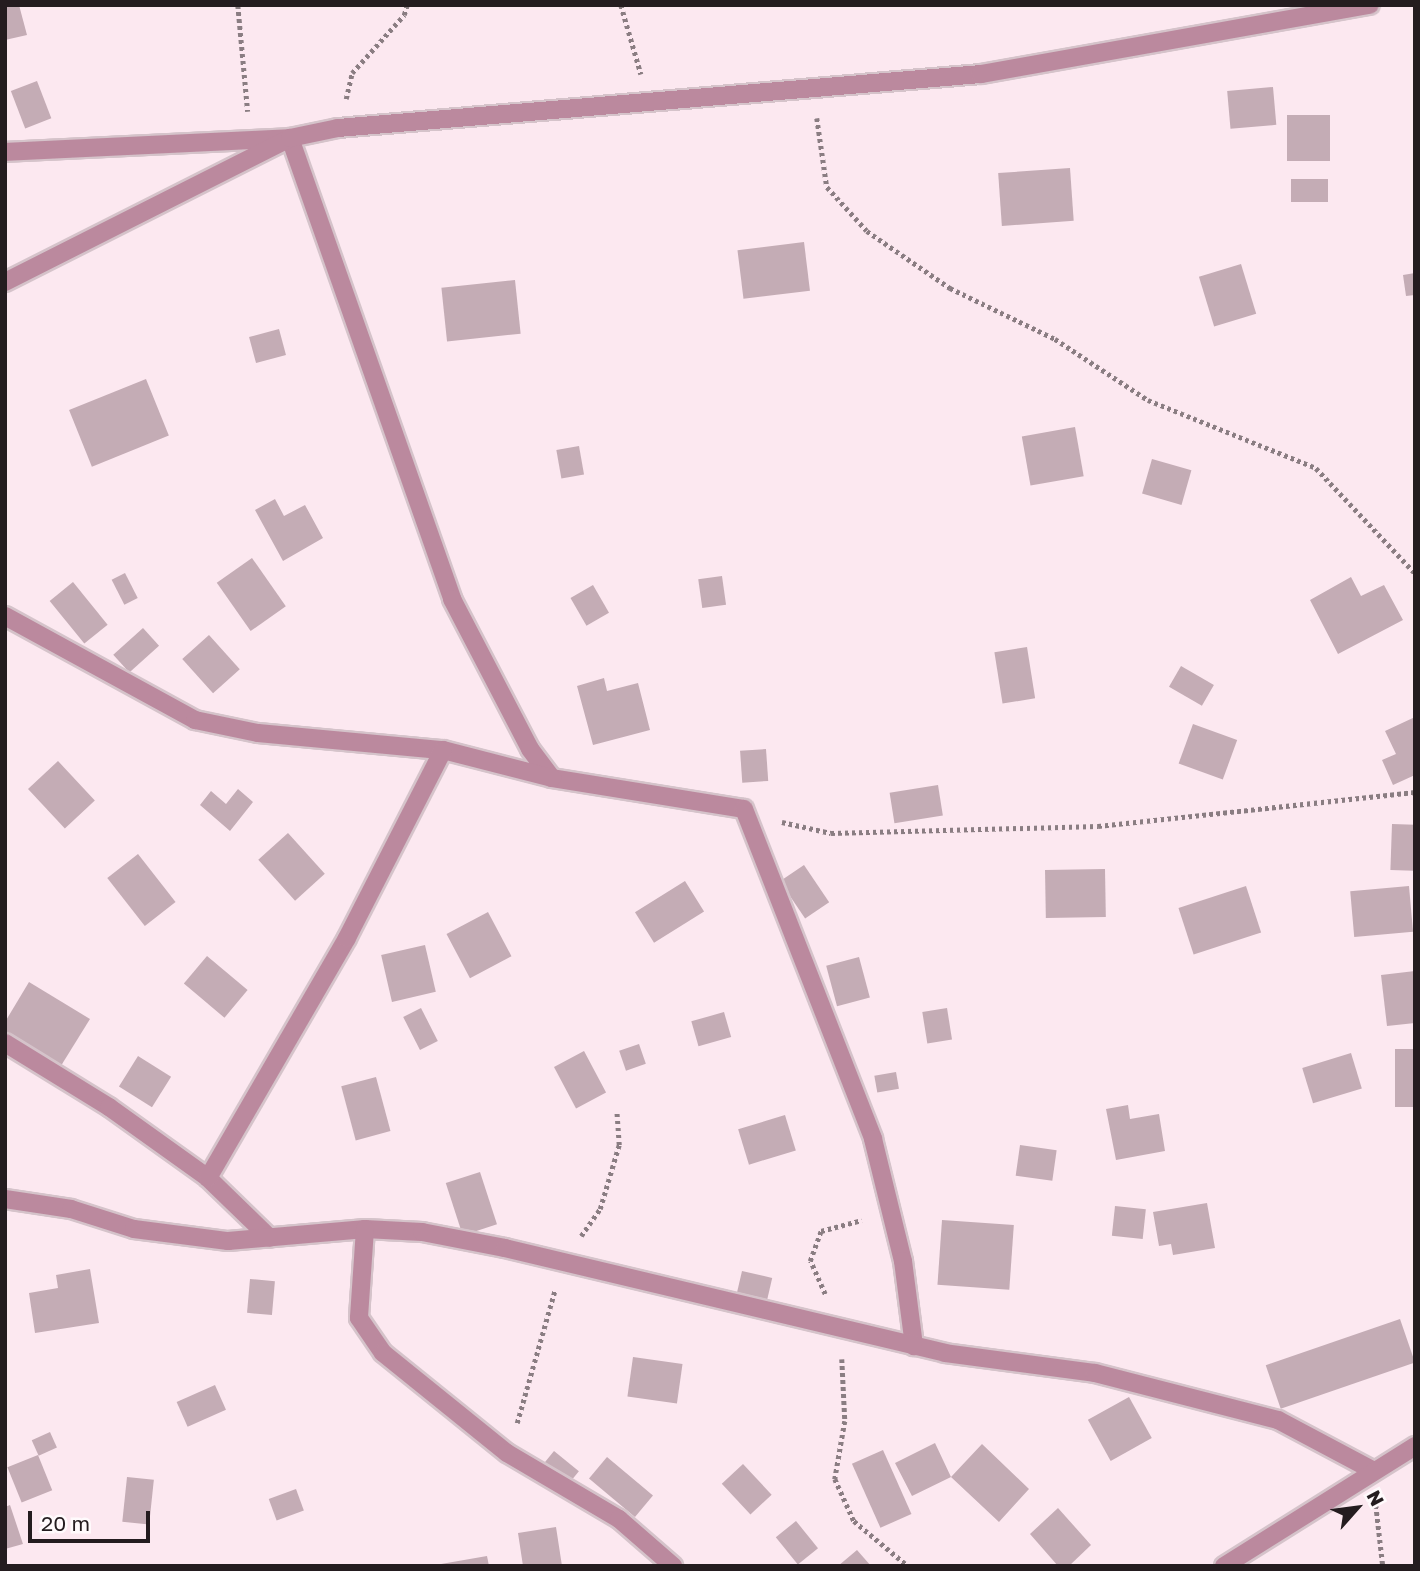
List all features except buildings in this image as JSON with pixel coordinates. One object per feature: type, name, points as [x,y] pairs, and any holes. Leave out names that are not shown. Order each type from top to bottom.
[{"type":"street","points":[[5,152],[290,138],[338,128],[981,74],[1370,5]]},
{"type":"street","points":[[5,282],[290,138]]},
{"type":"street","points":[[290,138],[452,599],[488,675],[552,778]]},
{"type":"street","points":[[5,616],[195,720],[258,733],[443,750],[552,778],[744,809],[873,1139],[891,1211],[914,1346]]},
{"type":"street","points":[[208,1178],[346,938],[443,750]]},
{"type":"street","points":[[5,1043],[109,1107],[208,1178],[270,1238]]},
{"type":"street","points":[[5,1199],[71,1209],[134,1229],[186,1237],[270,1238],[365,1229],[422,1232],[505,1248],[914,1346],[1095,1373],[1278,1420],[1372,1470]]},
{"type":"street","points":[[365,1229],[359,1318],[383,1353],[507,1453],[619,1519],[673,1566]]},
{"type":"street","points":[[1224,1566],[1372,1470],[1415,1446]]},
{"type":"path","points":[[238,5],[251,141]]},
{"type":"path","points":[[338,128],[352,74],[404,15],[407,5]]},
{"type":"path","points":[[621,5],[649,102]]},
{"type":"path","points":[[813,88],[827,187],[867,231],[950,288],[1055,339],[1148,400],[1315,468],[1415,573]]},
{"type":"path","points":[[744,809],[831,833],[1005,830],[1272,811],[1415,792]]},
{"type":"path","points":[[891,1211],[821,1231],[810,1261],[841,1327],[845,1421],[835,1479],[854,1521],[908,1566]]},
{"type":"path","points":[[1372,1470],[1383,1566]]}]
